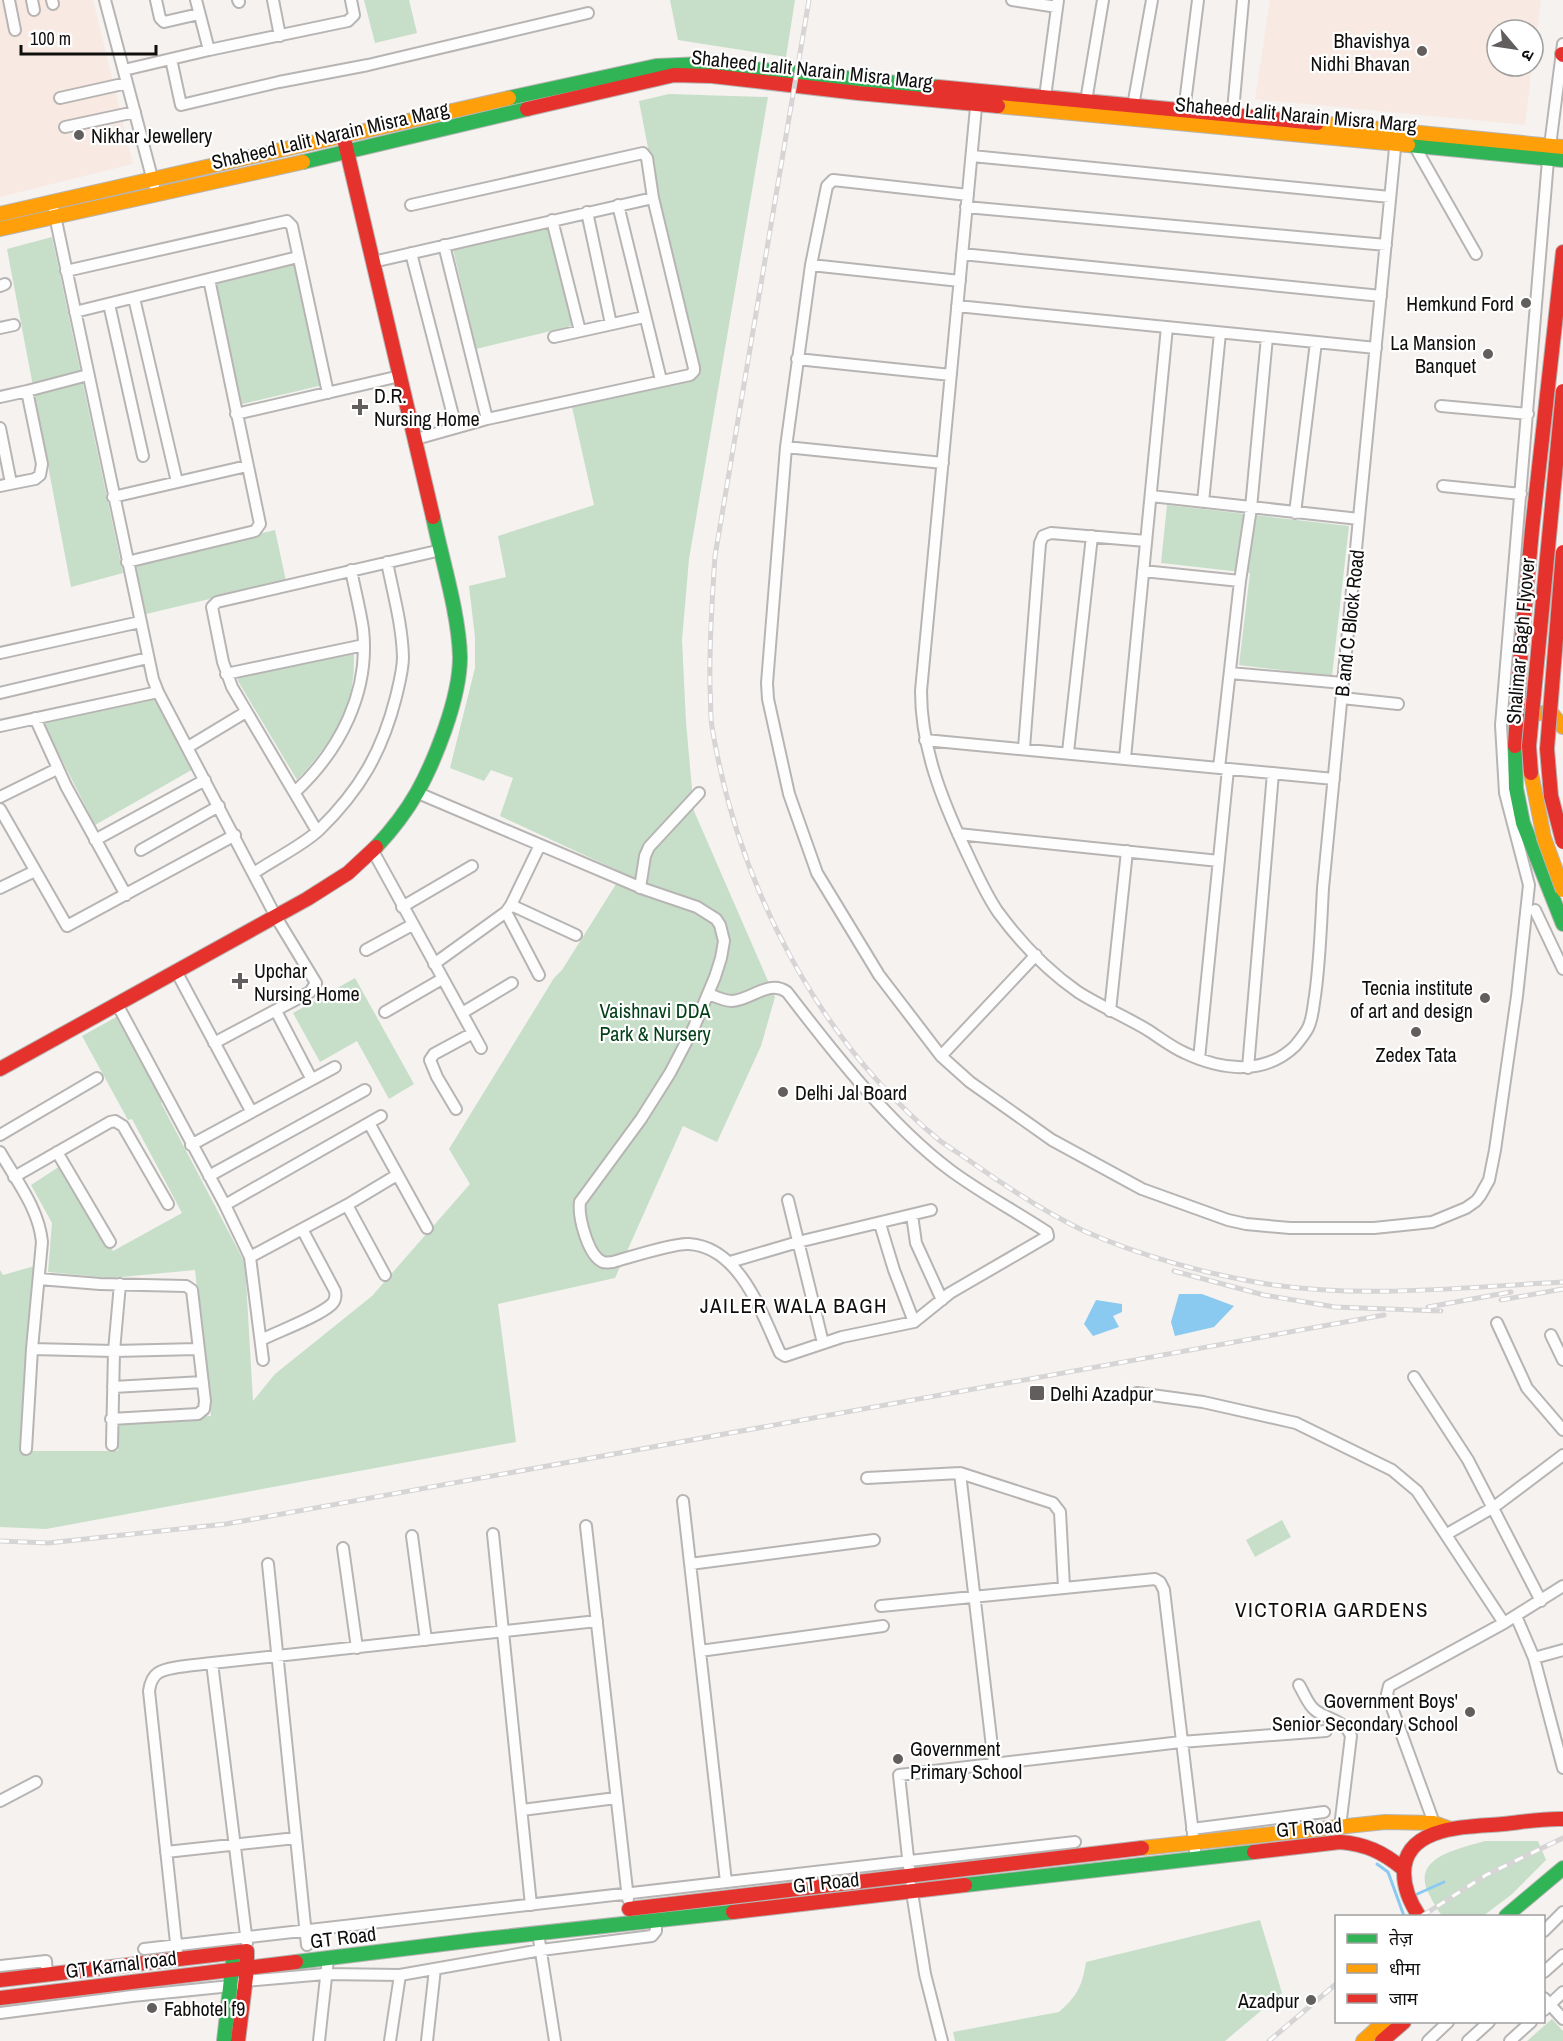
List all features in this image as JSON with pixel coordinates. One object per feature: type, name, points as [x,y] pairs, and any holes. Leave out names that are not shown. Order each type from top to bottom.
[{"type":"street","points":[[9,0],[15,30]]},
{"type":"street","points":[[105,0],[157,194]]},
{"type":"street","points":[[156,0],[160,18],[164,22],[199,14]]},
{"type":"street","points":[[196,0],[209,50]]},
{"type":"street","points":[[273,0],[280,36]]},
{"type":"street","points":[[124,70],[348,21],[354,15],[351,0]]},
{"type":"street","points":[[1012,0],[1058,3],[1045,97]]},
{"type":"street","points":[[1086,101],[1103,0]]},
{"type":"street","points":[[1133,106],[1152,0]]},
{"type":"street","points":[[1184,111],[1198,0]]},
{"type":"street","points":[[1232,122],[1243,0]]},
{"type":"street","points":[[171,59],[181,105],[279,82],[368,65],[588,13]]},
{"type":"street","points":[[968,195],[833,180],[827,186],[811,265],[786,447],[767,683],[768,699],[789,794],[817,873],[879,975],[941,1056],[970,1082],[1052,1140],[1142,1189],[1220,1218],[1246,1224],[1290,1228],[1374,1228],[1432,1222],[1476,1201],[1489,1180],[1531,910],[1528,879],[1507,804],[1516,733],[1524,622],[1526,528],[1521,494],[1556,154],[1563,51]]},
{"type":"street","name":"Shaheed Lalit Narain Misra Marg","points":[[0,214],[343,135],[656,66],[674,64],[703,64],[977,98],[1556,154]]},
{"type":"street","name":"Shaheed Lalit Narain Misra Marg","points":[[0,229],[347,152],[674,75],[712,76],[858,93],[977,98],[1045,97],[1184,111],[1232,122]]},
{"type":"street","points":[[60,98],[127,82]]},
{"type":"street","points":[[977,98],[921,691],[921,715],[925,740],[939,788],[958,834],[990,900],[1036,955],[1078,991],[1110,1011],[1147,1029],[1177,1049],[1199,1059],[1248,1068],[1273,773]]},
{"type":"street","points":[[65,127],[135,111]]},
{"type":"street","points":[[0,1069],[276,916],[348,873],[393,829],[418,793],[432,765],[451,712],[459,672],[458,632],[416,439],[343,135]]},
{"type":"street","name":"Shaheed Lalit Narain Misra Marg","points":[[1396,137],[1414,145],[1556,154]]},
{"type":"street","name":"B and C Block Road","points":[[1248,1068],[1268,1064],[1281,1058],[1301,1039],[1308,1027],[1317,985],[1334,779],[1396,137]]},
{"type":"street","points":[[1414,145],[1476,254]]},
{"type":"street","points":[[411,205],[643,153],[694,368],[690,375],[487,418],[416,439]]},
{"type":"street","points":[[1556,154],[1563,172]]},
{"type":"street","points":[[972,156],[1390,197]]},
{"type":"street","points":[[373,262],[653,198]]},
{"type":"street","points":[[52,202],[127,562],[148,658],[158,692],[276,916],[316,983],[310,992],[214,1043]]},
{"type":"street","points":[[618,205],[661,380]]},
{"type":"street","points":[[966,207],[1386,245]]},
{"type":"street","points":[[587,212],[611,324]]},
{"type":"street","points":[[66,271],[283,220],[287,221],[292,226],[328,393]]},
{"type":"street","points":[[552,220],[580,331]]},
{"type":"street","points":[[444,245],[487,418]]},
{"type":"street","points":[[411,253],[456,427]]},
{"type":"street","points":[[962,254],[1381,296]]},
{"type":"street","points":[[75,312],[298,257]]},
{"type":"street","points":[[1560,918],[1523,823],[1509,774],[1502,725],[1563,258]]},
{"type":"street","points":[[811,265],[960,281]]},
{"type":"street","points":[[127,562],[255,531],[258,528],[260,521],[209,279]]},
{"type":"street","points":[[134,298],[177,482]]},
{"type":"street","points":[[109,304],[143,456]]},
{"type":"street","points":[[957,306],[1376,348]]},
{"type":"street","points":[[554,337],[644,317]]},
{"type":"street","points":[[0,328],[14,325]]},
{"type":"street","points":[[1125,758],[1167,327]]},
{"type":"street","points":[[1203,502],[1220,333]]},
{"type":"street","points":[[1199,1059],[1219,861],[1230,673],[1251,508],[1267,337]]},
{"type":"street","points":[[1295,513],[1316,342]]},
{"type":"street","points":[[797,359],[951,375]]},
{"type":"street","points":[[0,397],[88,375]]},
{"type":"street","points":[[236,414],[400,376]]},
{"type":"street","points":[[0,428],[5,484],[40,476],[42,470],[27,391]]},
{"type":"street","name":"Shalimar Bagh Flyover","points":[[1563,391],[1529,746],[1537,810],[1551,862],[1563,890]]},
{"type":"street","points":[[1441,406],[1528,414]]},
{"type":"street","points":[[786,447],[943,463]]},
{"type":"street","points":[[113,497],[247,466]]},
{"type":"street","points":[[1443,486],[1521,494]]},
{"type":"street","points":[[1151,496],[1359,519]]},
{"type":"street","points":[[1023,748],[1040,543],[1043,536],[1047,533],[1146,541]]},
{"type":"street","points":[[1068,753],[1092,536]]},
{"type":"street","points":[[317,831],[226,674],[212,612],[213,604],[441,550]]},
{"type":"street","name":"Shalimar Bagh Flyover","points":[[1563,552],[1547,749],[1551,796],[1563,842]]},
{"type":"street","points":[[254,873],[317,831],[343,804],[366,773],[381,746],[390,721],[403,660],[401,629],[387,562]]},
{"type":"street","points":[[294,792],[311,777],[348,722],[362,673],[364,645],[351,570]]},
{"type":"street","points":[[1143,571],[1240,581]]},
{"type":"street","points":[[0,653],[140,622]]},
{"type":"street","points":[[1524,622],[1563,626]]},
{"type":"street","points":[[1522,637],[1563,641]]},
{"type":"street","points":[[226,674],[364,645]]},
{"type":"street","points":[[0,693],[148,658]]},
{"type":"street","points":[[1230,673],[1343,683]]},
{"type":"street","points":[[0,726],[158,692]]},
{"type":"street","points":[[1342,698],[1398,704]]},
{"type":"street","points":[[188,747],[246,712]]},
{"type":"street","points":[[1516,733],[1522,721],[1536,712],[1552,714],[1563,727]]},
{"type":"street","points":[[35,718],[57,769],[126,896]]},
{"type":"street","points":[[925,740],[1334,779]]},
{"type":"street","points":[[0,797],[57,769]]},
{"type":"street","points":[[95,840],[205,780]]},
{"type":"street","points":[[418,793],[640,888],[698,907],[716,919],[724,941],[721,958],[709,994],[694,1027],[670,1073],[640,1119],[582,1198],[579,1208],[590,1249],[602,1262],[613,1262],[690,1244],[710,1250],[730,1262],[743,1278],[782,1356],[789,1356],[842,1337],[914,1322],[942,1300],[1046,1238],[1048,1233],[950,1170],[919,1144],[834,1053],[787,992],[781,988],[770,987],[746,998],[731,1001],[709,994]]},
{"type":"street","points":[[640,888],[645,856],[649,847],[699,793]]},
{"type":"street","points":[[141,850],[219,806]]},
{"type":"street","points":[[0,809],[67,926],[235,835]]},
{"type":"street","points":[[958,834],[1219,861]]},
{"type":"street","points":[[434,964],[508,908],[540,844]]},
{"type":"street","points":[[373,851],[481,1048]]},
{"type":"street","points":[[1110,1011],[1127,852]]},
{"type":"street","points":[[402,907],[472,866]]},
{"type":"street","points":[[0,888],[35,871]]},
{"type":"street","points":[[508,908],[576,934]]},
{"type":"street","points":[[508,908],[539,975]]},
{"type":"street","points":[[1531,910],[1560,918]]},
{"type":"street","points":[[1531,910],[1563,969]]},
{"type":"street","points":[[366,950],[412,925]]},
{"type":"street","points":[[941,1056],[1036,955]]},
{"type":"street","points":[[176,971],[251,1111]]},
{"type":"street","points":[[385,1012],[442,979]]},
{"type":"street","points":[[462,1013],[512,983]]},
{"type":"street","points":[[117,1004],[225,1205],[250,1257],[263,1360]]},
{"type":"street","points":[[276,1011],[311,1078]]},
{"type":"street","points":[[456,1109],[430,1060],[434,1054],[473,1033]]},
{"type":"street","points":[[192,1145],[311,1078],[335,1067]]},
{"type":"street","points":[[0,1135],[97,1078]]},
{"type":"street","points":[[209,1176],[365,1090]]},
{"type":"street","points":[[225,1205],[381,1116]]},
{"type":"street","points":[[14,1177],[110,1122],[119,1122],[168,1204]]},
{"type":"street","points":[[369,1123],[427,1228]]},
{"type":"street","points":[[0,1152],[39,1221],[42,1242],[32,1348],[26,1449]]},
{"type":"street","points":[[57,1152],[110,1242]]},
{"type":"street","points":[[250,1257],[347,1205],[397,1174]]},
{"type":"street","points":[[788,1200],[823,1343]]},
{"type":"street","points":[[347,1205],[385,1275]]},
{"type":"street","points":[[730,1262],[798,1242],[931,1210]]},
{"type":"street","points":[[912,1215],[916,1243],[942,1300]]},
{"type":"street","points":[[880,1224],[896,1277],[914,1322]]},
{"type":"street","points":[[261,1340],[322,1310],[333,1303],[336,1297],[302,1229]]},
{"type":"street","points":[[39,1279],[190,1287],[193,1294],[203,1382],[205,1406],[202,1412],[111,1419]]},
{"type":"street","points":[[112,1445],[114,1351],[120,1284]]},
{"type":"street","points":[[1497,1323],[1527,1388],[1563,1430]]},
{"type":"street","points":[[1551,1335],[1563,1360]]},
{"type":"street","points":[[32,1348],[114,1351],[198,1349]]},
{"type":"street","points":[[1414,1377],[1456,1440],[1494,1507],[1541,1601]]},
{"type":"street","points":[[113,1387],[203,1382]]},
{"type":"street","points":[[1137,1393],[1190,1400],[1305,1427],[1401,1477],[1417,1491],[1504,1623]]},
{"type":"street","points":[[1447,1534],[1494,1507],[1563,1455]]},
{"type":"street","points":[[960,1473],[994,1764]]},
{"type":"street","points":[[867,1478],[960,1473],[1057,1506],[1060,1512],[1064,1587]]},
{"type":"street","points":[[683,1501],[726,1882]]},
{"type":"street","points":[[586,1526],[629,1909]]},
{"type":"street","points":[[494,1534],[531,1905]]},
{"type":"street","points":[[412,1536],[426,1640]]},
{"type":"street","points":[[690,1564],[874,1540]]},
{"type":"street","points":[[343,1548],[357,1648]]},
{"type":"street","points":[[268,1564],[307,1945]]},
{"type":"street","points":[[881,1606],[1155,1579],[1163,1584],[1196,1859]]},
{"type":"street","points":[[1434,1823],[1387,1690],[1391,1684],[1504,1623],[1563,1586]]},
{"type":"street","points":[[1516,1616],[1534,1658],[1563,1768]]},
{"type":"street","points":[[144,1949],[177,1952],[149,1691],[156,1674],[212,1663],[597,1622]]},
{"type":"street","points":[[700,1651],[883,1626]]},
{"type":"street","points":[[1534,1658],[1563,1650]]},
{"type":"street","points":[[212,1663],[235,1844],[242,1973],[238,2041]]},
{"type":"street","points":[[1299,1685],[1314,1710],[1350,1732],[1340,1827]]},
{"type":"street","points":[[942,2041],[925,1974],[911,1892],[899,1775],[1181,1742],[1326,1731]]},
{"type":"street","points":[[0,1801],[36,1782]]},
{"type":"street","points":[[522,1810],[616,1798]]},
{"type":"street","points":[[1192,1836],[1324,1812]]},
{"type":"street","points":[[1418,1915],[1412,1906],[1402,1868],[1408,1853],[1419,1840],[1451,1829],[1561,1818]]},
{"type":"street","name":"GT Road","points":[[629,1909],[909,1868],[1192,1836],[1385,1822],[1434,1823],[1451,1829]]},
{"type":"street","points":[[166,1852],[296,1838]]},
{"type":"street","points":[[240,1945],[306,1931],[726,1882],[909,1868],[1075,1842]]},
{"type":"street","name":"GT Road","points":[[242,1973],[328,1959],[538,1933],[1340,1842],[1356,1843],[1380,1850],[1402,1868]]},
{"type":"street","points":[[1508,1915],[1563,1868]]},
{"type":"street","points":[[1545,1930],[1563,1912]]},
{"type":"street","points":[[242,1973],[400,1975],[541,1950],[652,1936],[656,1931],[656,1921]]},
{"type":"street","points":[[538,1933],[555,2041]]},
{"type":"street","name":"GT Karnal road","points":[[0,1980],[177,1952],[240,1945]]},
{"type":"street","points":[[1545,1971],[1563,1954]]},
{"type":"street","points":[[319,2041],[328,1959]]},
{"type":"street","points":[[0,1966],[46,1961],[47,1974]]},
{"type":"street","points":[[427,2041],[435,1969]]},
{"type":"street","points":[[224,2041],[231,1986],[242,1973]]},
{"type":"street","name":"GT Karnal road","points":[[0,1998],[133,1989],[242,1973]]},
{"type":"street","points":[[390,2041],[400,1975]]},
{"type":"street","points":[[0,2013],[133,1989],[231,1986]]},
{"type":"street","points":[[1563,1992],[1546,2004],[1563,2019]]},
{"type":"street","points":[[1363,2041],[1383,2023]]},
{"type":"street","points":[[1382,2041],[1403,2023]]},
{"type":"street","points":[[1428,2041],[1448,2023]]},
{"type":"street","points":[[1468,2041],[1488,2023]]},
{"type":"street","points":[[1510,2041],[1531,2023]]},
{"type":"shaded area","points":[[0,0],[93,0],[133,164],[0,197]]},
{"type":"shaded area","points":[[1270,0],[1541,0],[1539,18],[1485,18],[1485,78],[1531,78],[1525,125],[1255,99]]},
{"type":"green space","points":[[364,0],[409,0],[417,33],[375,43]]},
{"type":"green space","points":[[670,0],[795,0],[786,57],[678,40]]},
{"type":"green space","name":"Vaishnavi DDA Park & Nursery","points":[[669,94],[768,97],[689,559],[682,640],[694,811],[775,997],[761,1046],[717,1142],[683,1126],[615,1278],[498,1304],[516,1442],[46,1529],[0,1527],[0,1270],[3,1275],[45,1263],[31,1451],[118,1451],[118,1423],[211,1416],[195,1270],[111,1278],[48,1272],[52,1223],[31,1185],[60,1166],[113,1251],[182,1213],[132,1119],[128,1120],[82,1036],[118,1016],[165,1100],[161,1103],[245,1263],[253,1401],[275,1374],[372,1296],[470,1184],[449,1149],[554,978],[562,970],[623,873],[500,816],[513,778],[491,770],[484,781],[450,768],[475,668],[475,637],[469,586],[506,577],[498,536],[594,505],[572,407],[691,373],[639,101]]},
{"type":"green space","points":[[549,226],[572,326],[476,349],[453,249]]},
{"type":"green space","points":[[52,237],[123,573],[71,587],[7,249]]},
{"type":"green space","points":[[296,264],[323,385],[242,404],[215,283]]},
{"type":"green space","points":[[1167,505],[1349,526],[1332,676],[1239,665],[1250,573],[1161,563]]},
{"type":"green space","points":[[275,530],[286,581],[146,614],[134,564]]},
{"type":"green space","points":[[354,653],[353,681],[345,712],[332,737],[297,780],[238,681],[238,675]]},
{"type":"green space","points":[[157,699],[195,768],[95,825],[43,723]]},
{"type":"green space","points":[[355,978],[414,1084],[389,1099],[357,1041],[320,1062],[293,1013]]},
{"type":"green space","points":[[1282,1520],[1291,1537],[1255,1557],[1246,1540]]},
{"type":"green space","points":[[1485,1841],[1538,1841],[1546,1860],[1511,1895],[1484,1915],[1442,1915],[1425,1883],[1426,1872],[1431,1864],[1440,1857],[1462,1847]]},
{"type":"green space","points":[[1260,1920],[1282,1993],[1225,2041],[955,2041],[953,2032],[1059,2012],[1078,1990],[1086,1962]]},
{"type":"green space","points":[[1552,2019],[1563,2031],[1563,2041],[1527,2041]]},
{"type":"water","points":[[1179,1294],[1202,1294],[1234,1306],[1214,1327],[1175,1336],[1171,1322]]},
{"type":"water","points":[[1096,1300],[1122,1304],[1122,1312],[1113,1316],[1119,1327],[1093,1336],[1084,1324]]},
{"type":"waterway","points":[[1377,1864],[1388,1872],[1404,1915]]},
{"type":"waterway","points":[[1415,1895],[1444,1882]]},
{"type":"railway","points":[[809,0],[715,556],[710,655],[711,722],[724,786],[741,843],[763,900],[789,954],[820,1006],[855,1055],[895,1099],[939,1140],[1029,1201],[1084,1231],[1150,1256],[1198,1270],[1267,1284],[1304,1288],[1377,1291],[1563,1282]]},
{"type":"railway","points":[[1174,1271],[1264,1295],[1335,1307],[1441,1311]]},
{"type":"railway","points":[[1501,1300],[1563,1289]]},
{"type":"railway","points":[[1428,1307],[1511,1292]]},
{"type":"railway","points":[[0,1541],[48,1543],[226,1524],[1384,1315]]},
{"type":"railway","points":[[1424,1915],[1486,1875],[1563,1838]]},
{"type":"railway","points":[[1269,2041],[1335,1985]]},
{"type":"traffic: fast","points":[[509,98],[656,66],[703,64],[938,87]]},
{"type":"traffic: fast","points":[[303,162],[527,109]]},
{"type":"traffic: fast","points":[[1408,145],[1563,160]]},
{"type":"traffic: fast","points":[[376,847],[409,806],[425,778],[445,729],[457,685],[460,666],[457,623],[433,517]]},
{"type":"traffic: fast","points":[[1515,746],[1516,788],[1523,823],[1563,924]]},
{"type":"traffic: fast","points":[[965,1885],[1254,1852]]},
{"type":"traffic: fast","points":[[1507,1915],[1563,1868]]},
{"type":"traffic: fast","points":[[296,1962],[733,1912]]},
{"type":"traffic: fast","points":[[224,2041],[233,1961]]},
{"type":"traffic: slow","points":[[0,214],[509,98]]},
{"type":"traffic: slow","points":[[998,106],[1408,145]]},
{"type":"traffic: slow","points":[[1317,123],[1563,147]]},
{"type":"traffic: slow","points":[[0,229],[303,162]]},
{"type":"traffic: slow","points":[[1539,713],[1552,714],[1563,727]]},
{"type":"traffic: slow","points":[[1531,773],[1544,838],[1563,890]]},
{"type":"traffic: slow","points":[[1142,1848],[1385,1822],[1434,1823],[1451,1829]]},
{"type":"traffic: slow","points":[[1363,2041],[1383,2023]]},
{"type":"traffic: jam","points":[[527,109],[674,75],[712,76],[998,106]]},
{"type":"traffic: jam","points":[[938,87],[1317,123]]},
{"type":"traffic: jam","points":[[345,143],[433,517]]},
{"type":"traffic: jam","points":[[1515,746],[1532,530],[1563,252]]},
{"type":"traffic: jam","points":[[1531,773],[1529,746],[1563,391]]},
{"type":"traffic: jam","points":[[1563,552],[1547,749],[1551,796],[1563,842]]},
{"type":"traffic: jam","points":[[0,1069],[307,899],[348,873],[376,847]]},
{"type":"traffic: jam","points":[[1418,1915],[1408,1896],[1404,1873],[1407,1857],[1426,1837],[1457,1828],[1563,1819]]},
{"type":"traffic: jam","points":[[1254,1852],[1340,1842],[1373,1850],[1388,1857],[1402,1868]]},
{"type":"traffic: jam","points":[[629,1909],[1142,1848]]},
{"type":"traffic: jam","points":[[733,1912],[965,1885]]},
{"type":"traffic: jam","points":[[0,1980],[247,1951],[238,2041]]},
{"type":"traffic: jam","points":[[0,1998],[296,1962]]},
{"type":"traffic: jam","points":[[1382,2041],[1403,2023]]},
{"type":"place","name":"Bhavishya Nidhi Bhavan","points":[[1422,51]]},
{"type":"place","name":"Nikhar Jewellery","points":[[79,135]]},
{"type":"place","name":"Hemkund Ford","points":[[1526,303]]},
{"type":"place","name":"La Mansion Banquet","points":[[1488,354]]},
{"type":"place","name":"D.R. Nursing Home","points":[[360,407]]},
{"type":"place","name":"Upchar Nursing Home","points":[[240,981]]},
{"type":"place","name":"Tecnia institute of art and design","points":[[1485,998]]},
{"type":"place","name":"Zedex Tata","points":[[1416,1032]]},
{"type":"place","name":"Delhi Jal Board","points":[[783,1092]]},
{"type":"place","name":"Delhi Azadpur","points":[[1037,1393]]},
{"type":"place","name":"Government Boys' Senior Secondary School","points":[[1470,1712]]},
{"type":"place","name":"Government Primary School","points":[[898,1759]]},
{"type":"place","name":"Azadpur","points":[[1311,2000]]},
{"type":"place","name":"Fabhotel f9","points":[[152,2008]]},
{"type":"district","name":"JAILER WALA BAGH","points":[[794,1305]]},
{"type":"district","name":"VICTORIA GARDENS","points":[[1332,1609]]}]
